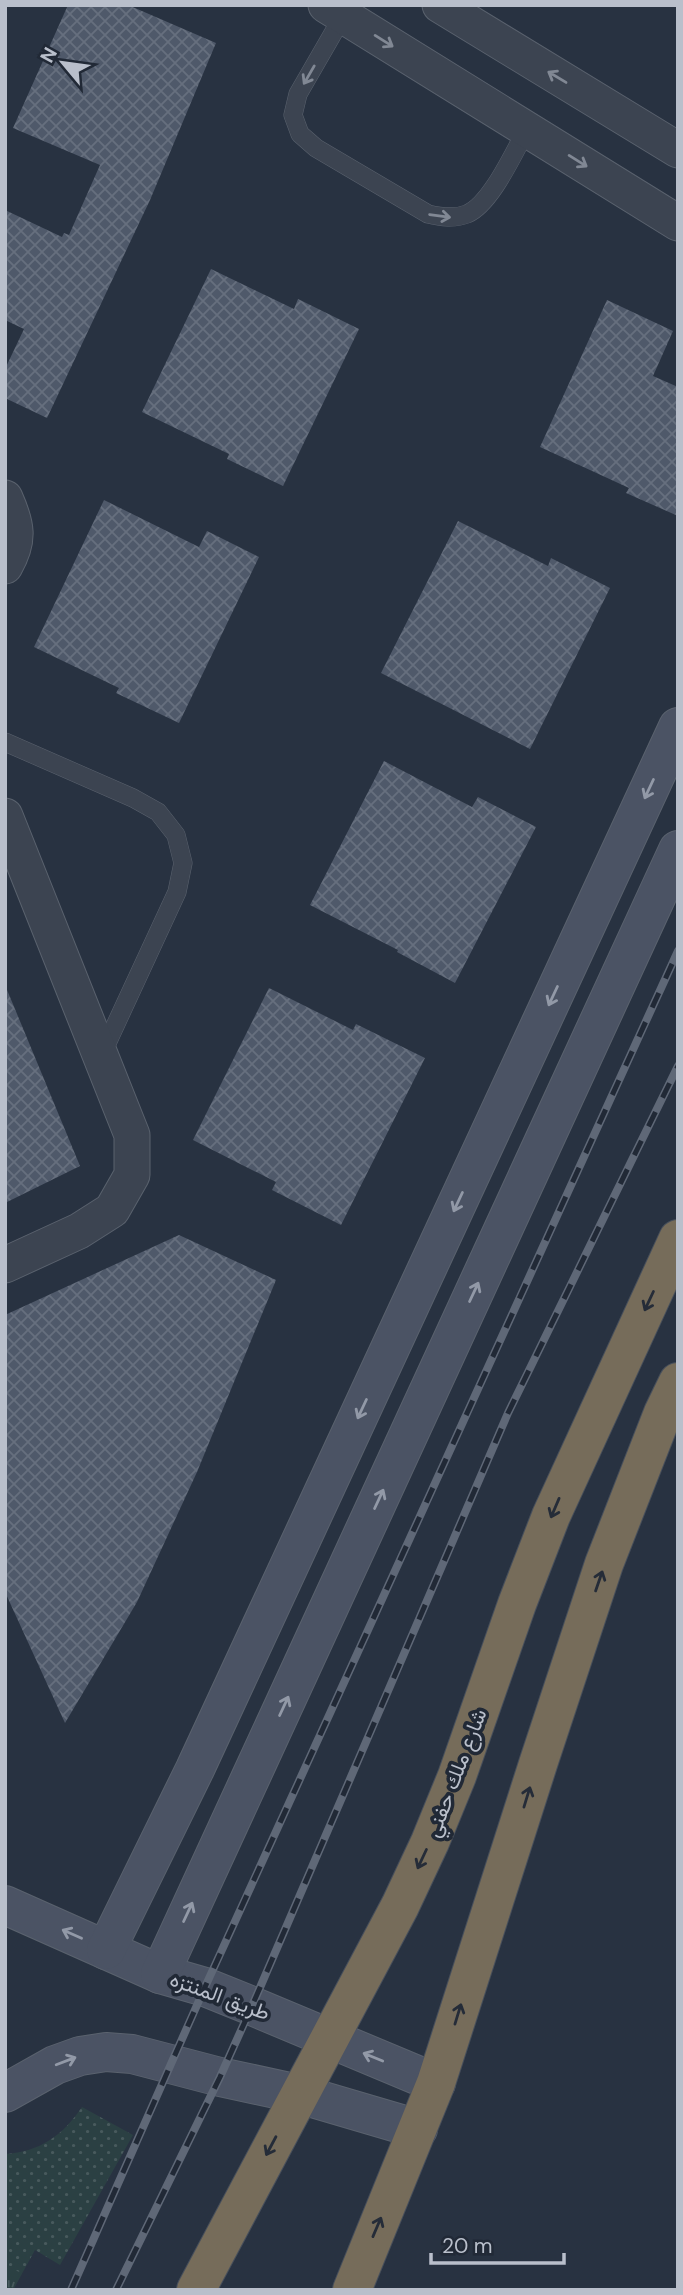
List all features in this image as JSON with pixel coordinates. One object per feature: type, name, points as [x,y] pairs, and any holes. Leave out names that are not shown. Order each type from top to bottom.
[{"type":"highway","name":"شارع ملك حفني","points":[[196,2290],[400,1906],[430,1842],[457,1776],[551,1516],[678,1239]]},
{"type":"highway","points":[[352,2290],[436,2083],[604,1564],[663,1413],[678,1382]]},
{"type":"street","points":[[440,5],[678,150]]},
{"type":"street","points":[[335,10],[678,223]]},
{"type":"street","points":[[5,498],[16,523],[14,551],[5,566]]},
{"type":"street","points":[[106,1950],[195,1769],[678,727]]},
{"type":"street","points":[[5,816],[132,1135],[132,1175],[112,1210],[79,1231],[5,1265]]},
{"type":"street","points":[[160,1974],[678,850]]},
{"type":"street","name":"طريق المنتزه","points":[[5,1905],[160,1974],[205,1987],[436,2083]]},
{"type":"street","points":[[5,2093],[55,2065],[79,2056],[106,2052],[132,2054],[299,2094],[418,2129]]},
{"type":"lane","points":[[335,10],[298,94],[293,115],[300,134],[316,148],[428,214],[448,218],[467,214],[483,203],[527,129]]},
{"type":"lane","points":[[5,742],[133,798],[158,812],[176,835],[183,863],[177,892],[101,1057]]},
{"type":"green space","points":[[82,2107],[133,2135],[60,2265],[35,2250],[13,2290],[5,2290],[5,2154],[29,2150],[50,2140],[67,2126]]},
{"type":"green space","points":[[5,2266],[22,2273],[13,2290],[5,2290]]},
{"type":"building","points":[[68,5],[128,5],[216,43],[150,200],[47,418],[5,398],[5,369],[24,329],[5,320],[5,210],[62,237],[64,233],[69,235],[100,165],[13,128]]},
{"type":"building","points":[[211,269],[294,309],[298,299],[359,329],[283,486],[227,459],[229,454],[142,412]]},
{"type":"building","points":[[607,300],[673,331],[653,376],[678,387],[678,516],[626,493],[629,488],[540,447]]},
{"type":"building","points":[[104,500],[199,547],[207,531],[259,557],[179,723],[116,693],[119,688],[34,647]]},
{"type":"building","points":[[458,521],[548,566],[551,558],[610,588],[530,749],[381,673]]},
{"type":"building","points":[[384,761],[472,807],[478,797],[536,827],[455,983],[310,905]]},
{"type":"building","points":[[5,985],[80,1166],[5,1203]]},
{"type":"building","points":[[269,988],[353,1030],[356,1024],[425,1058],[341,1225],[272,1190],[276,1182],[193,1140]]},
{"type":"building","points":[[179,1235],[276,1280],[197,1472],[137,1602],[65,1723],[5,1592],[5,1315]]},
{"type":"railway","points":[[71,2290],[205,1987],[678,951]]},
{"type":"railway","points":[[116,2290],[252,2006],[508,1413],[678,1066]]}]
